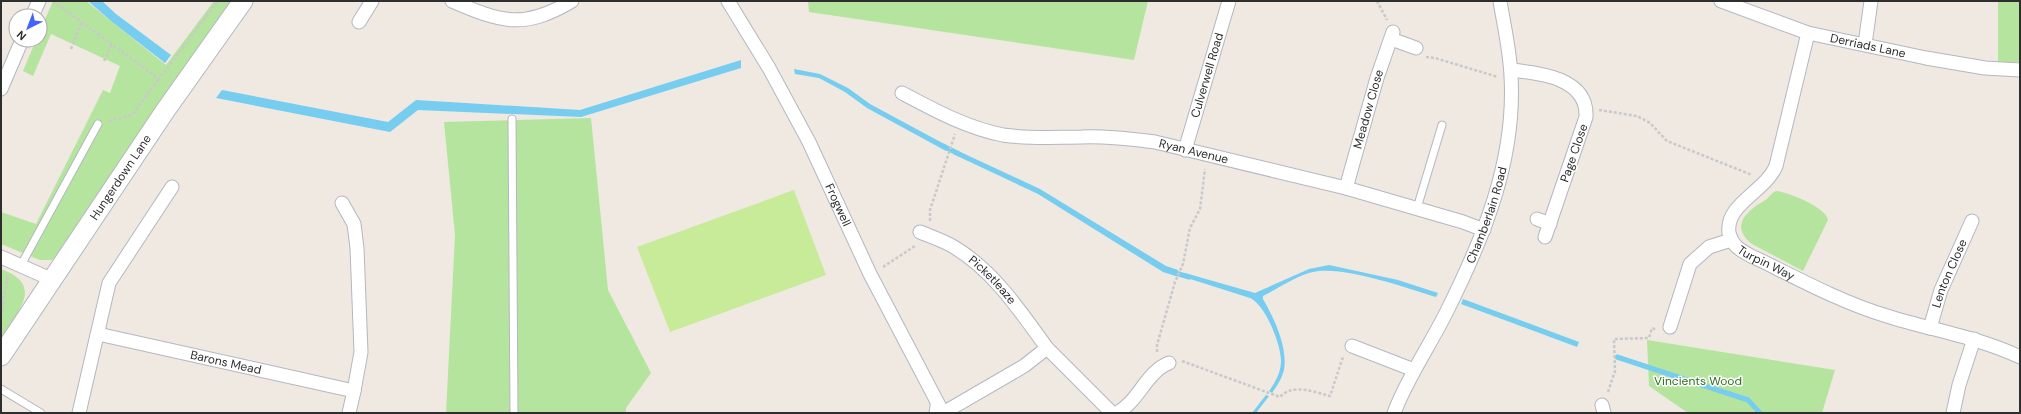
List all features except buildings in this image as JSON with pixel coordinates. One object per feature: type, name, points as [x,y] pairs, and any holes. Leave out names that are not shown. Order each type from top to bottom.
[{"type":"main road","name":"Hungerdown Lane","points":[[1,356],[165,111],[243,1]]},
{"type":"street","points":[[359,22],[372,1]]},
{"type":"street","points":[[452,1],[496,18],[514,21],[540,17],[572,1]]},
{"type":"street","name":"Frogwell","points":[[728,1],[809,142],[870,274],[943,413]]},
{"type":"street","name":"Culverwell Road","points":[[1185,150],[1229,1]]},
{"type":"street","name":"Chamberlain Road","points":[[1394,413],[1414,370],[1446,313],[1484,230],[1496,197],[1509,131],[1511,76],[1500,1]]},
{"type":"street","name":"Derriads Lane","points":[[1721,1],[1808,33],[1926,58],[1986,68],[2020,70]]},
{"type":"street","points":[[1865,44],[1871,1]]},
{"type":"street","name":"Turpin Way","points":[[1808,33],[1776,166],[1768,181],[1736,209],[1729,225],[1731,240],[1736,246],[1749,254],[1842,299],[1887,316],[1974,339],[2020,357]]},
{"type":"street","points":[[1392,35],[1419,52]]},
{"type":"street","name":"Meadow Close","points":[[1346,188],[1375,85],[1392,35]]},
{"type":"street","points":[[1,89],[19,48]]},
{"type":"street","name":"Page Close","points":[[1511,76],[1537,73],[1560,80],[1580,94],[1587,108],[1586,117],[1545,237]]},
{"type":"street","name":"Ryan Avenue","points":[[902,93],[941,114],[974,127],[1003,135],[1028,137],[1123,138],[1155,142],[1206,156],[1346,188],[1417,208],[1484,230]]},
{"type":"street","points":[[79,413],[111,278],[172,187]]},
{"type":"street","points":[[341,203],[354,224],[357,248],[361,352],[349,413]]},
{"type":"street","points":[[1537,219],[1550,224]]},
{"type":"street","name":"Lenton Close","points":[[1930,328],[1941,290],[1972,221]]},
{"type":"street","name":"Picketleaze","points":[[925,234],[954,247],[983,268],[1007,295],[1047,348],[1112,413]]},
{"type":"street","points":[[1670,326],[1690,264],[1709,247],[1731,240]]},
{"type":"street","points":[[11,261],[53,280]]},
{"type":"street","name":"Barons Mead","points":[[98,334],[354,391]]},
{"type":"street","points":[[1953,413],[1974,339]]},
{"type":"street","points":[[1352,346],[1368,358],[1414,370]]},
{"type":"street","points":[[943,413],[1024,366],[1047,348]]},
{"type":"street","points":[[1116,413],[1130,403],[1164,366]]},
{"type":"lane","points":[[512,119],[514,413]]},
{"type":"lane","points":[[11,261],[98,124]]},
{"type":"lane","points":[[1417,208],[1442,124]]},
{"type":"lane","points":[[1,389],[41,413]]},
{"type":"lane","points":[[933,413],[935,398]]},
{"type":"path","points":[[53,1],[159,79]]},
{"type":"path","points":[[98,124],[132,115],[218,1]]},
{"type":"path","points":[[1377,1],[1392,35]]},
{"type":"path","points":[[71,49],[82,22]]},
{"type":"path","points":[[104,61],[112,44]]},
{"type":"path","points":[[1419,52],[1435,58],[1511,76]]},
{"type":"path","points":[[1587,108],[1637,116],[1650,123],[1667,141],[1768,181]]},
{"type":"path","points":[[870,274],[915,247],[925,234],[930,210],[945,159],[954,136]]},
{"type":"path","points":[[1206,156],[1200,209],[1190,228],[1183,264],[1175,282],[1157,345],[1164,366],[1182,361],[1280,397],[1289,391],[1299,390],[1330,396],[1345,352],[1352,346]]},
{"type":"path","points":[[1,314],[11,261]]},
{"type":"path","points":[[1603,409],[1613,383],[1615,371],[1614,339],[1649,338],[1652,328],[1667,333],[1670,326]]},
{"type":"green space","points":[[53,1],[86,1],[166,65],[214,1],[232,1],[62,249],[52,260],[40,260],[1,244],[1,212],[36,224],[103,90],[110,93],[120,66],[51,34],[48,41],[48,13]]},
{"type":"green space","points":[[808,1],[1148,1],[1134,60],[809,12]]},
{"type":"green space","points":[[1998,1],[2020,1],[2020,62],[1998,62]]},
{"type":"green space","points":[[33,48],[45,48],[33,76],[23,71]]},
{"type":"green space","points":[[591,118],[608,290],[651,373],[626,408],[626,413],[446,413],[455,235],[444,122]]},
{"type":"green space","points":[[794,190],[826,275],[670,332],[637,247]]},
{"type":"green space","points":[[1776,191],[1789,194],[1806,201],[1826,215],[1828,220],[1803,271],[1752,244],[1745,237],[1742,231],[1741,225],[1747,214]]},
{"type":"green space","points":[[1,269],[14,275],[22,283],[25,291],[20,309],[1,338]]},
{"type":"green space","name":"Vincients Wood","points":[[1647,340],[1835,370],[1822,413],[1688,413],[1649,386]]},
{"type":"water","points":[[88,1],[102,1],[116,14],[171,55],[165,63]]},
{"type":"water","points":[[741,60],[741,68],[581,117],[418,110],[390,132],[216,98],[222,90],[388,122],[416,100],[580,110]]},
{"type":"water","points":[[794,69],[820,74],[848,88],[870,104],[948,146],[946,151],[867,108],[845,92],[819,78],[795,74]]},
{"type":"water","points":[[954,149],[1040,189],[1166,266],[1178,270],[1176,276],[1163,272],[1038,194],[953,154]]},
{"type":"water","points":[[1329,265],[1398,280],[1438,293],[1436,297],[1357,274],[1325,271],[1313,272],[1301,276],[1263,296],[1279,333],[1285,361],[1282,376],[1272,393],[1269,391],[1278,375],[1281,356],[1272,327],[1262,309],[1250,298],[1184,277],[1185,273],[1255,293],[1309,269]]},
{"type":"water","points":[[1463,299],[1579,342],[1577,347],[1461,304]]},
{"type":"water","points":[[1266,395],[1269,396],[1256,413],[1252,413]]},
{"type":"waterway","points":[[943,146],[959,154]]},
{"type":"waterway","points":[[1172,272],[1189,277]]},
{"type":"waterway","points":[[1617,357],[1748,400],[1760,413]]}]
